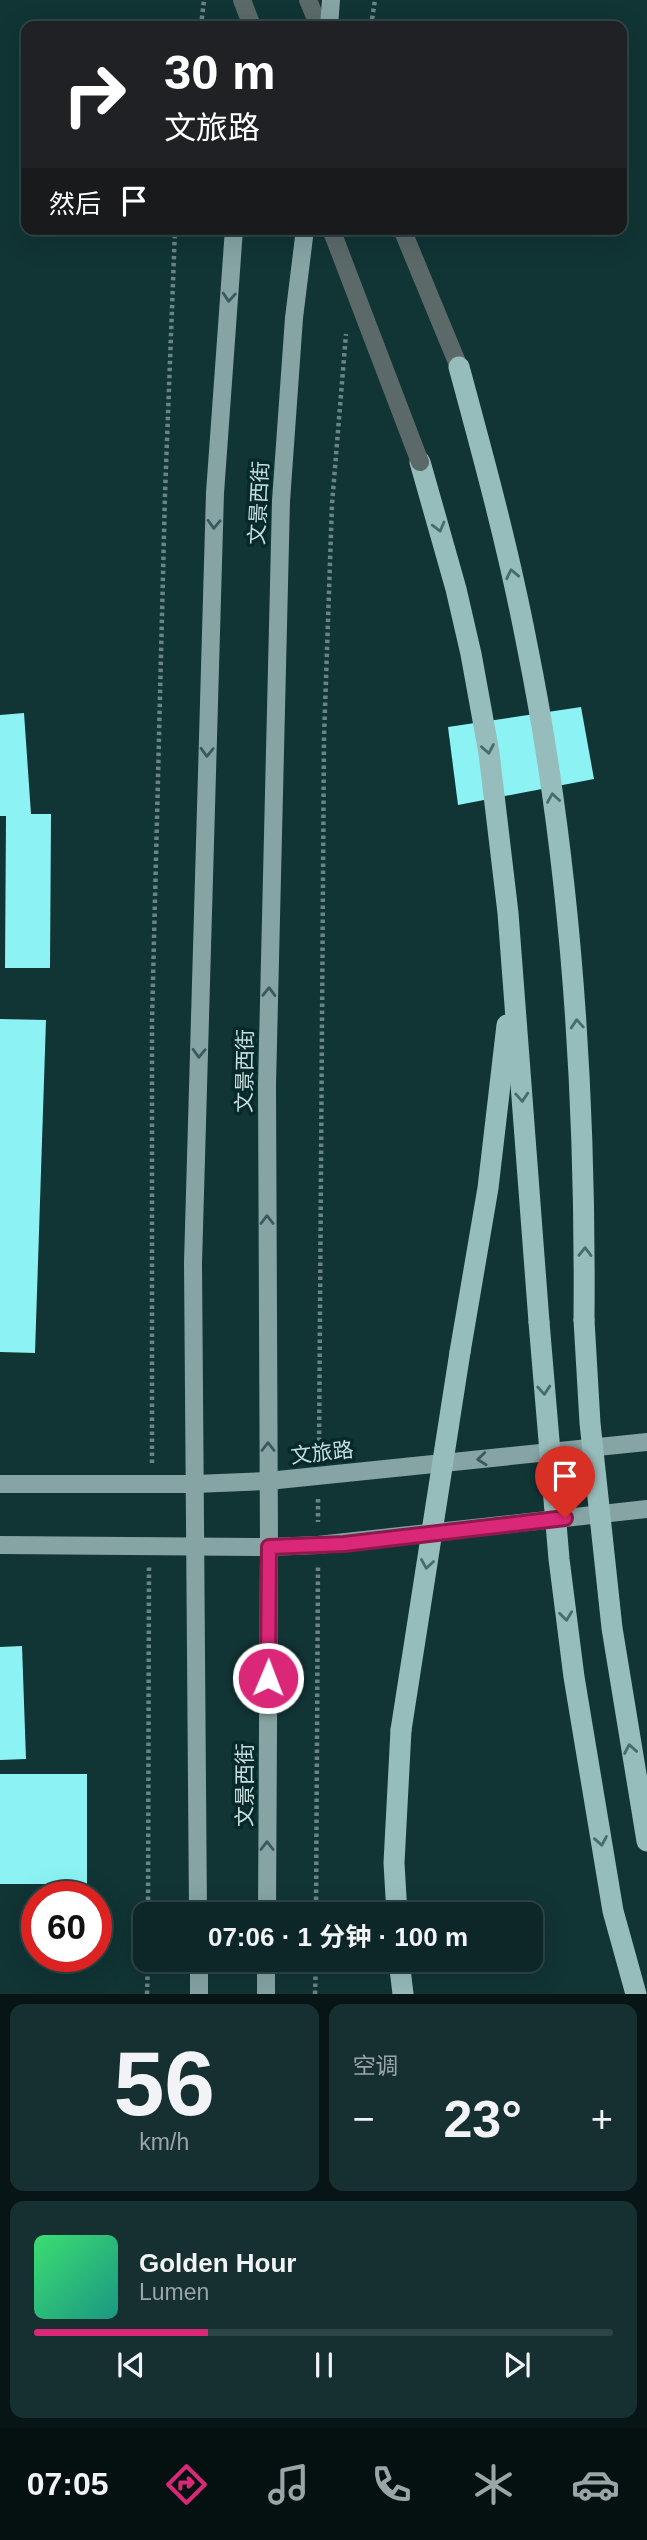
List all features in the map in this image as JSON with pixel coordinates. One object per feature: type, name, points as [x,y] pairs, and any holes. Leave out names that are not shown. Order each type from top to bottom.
[{"type":"highway","points":[[459,367],[508,553],[528,647],[559,836],[578,1030],[585,1223],[584,1320],[593,1448],[612,1628],[647,1841]]},
{"type":"highway","points":[[420,462],[456,589],[489,753],[513,975],[556,1533],[574,1677],[613,1911],[636,1994]]},
{"type":"highway","points":[[396,1902],[394,1863],[401,1730],[488,1188],[513,975]]},
{"type":"highway","points":[[400,1972],[403,1994]]},
{"type":"main road","points":[[249,21],[250,0]]},
{"type":"main road","points":[[329,21],[331,0]]},
{"type":"main road","name":"文景西街","points":[[198,1902],[193,1263],[215,494],[234,235]]},
{"type":"main road","name":"文景西街","points":[[267,1902],[267,1085],[281,501],[293,318],[304,235]]},
{"type":"main road","name":"文旅路","points":[[0,1484],[195,1484],[268,1481],[647,1441]]},
{"type":"main road","points":[[0,1545],[318,1545],[647,1509]]},
{"type":"main road","points":[[199,1972],[199,1994]]},
{"type":"main road","points":[[266,1972],[266,1994]]},
{"type":"street","points":[[242,0],[248,21]]},
{"type":"street","points":[[308,0],[316,21]]},
{"type":"street","points":[[333,235],[420,462]]},
{"type":"street","points":[[404,235],[459,367]]},
{"type":"path","points":[[202,21],[204,0]]},
{"type":"path","points":[[373,21],[375,0]]},
{"type":"path","points":[[152,1484],[152,1021],[165,494],[175,235]]},
{"type":"path","points":[[316,1902],[324,738],[332,504],[346,326]]},
{"type":"path","points":[[148,1902],[149,1546]]},
{"type":"path","points":[[147,1994],[148,1972]]},
{"type":"path","points":[[316,1972],[316,1994]]},
{"type":"building","points":[[581,707],[594,779],[458,805],[448,727]]},
{"type":"building","points":[[24,713],[31,814],[51,814],[50,968],[5,968],[6,816],[0,816],[0,715]]},
{"type":"building","points":[[0,1019],[46,1020],[35,1353],[0,1352]]},
{"type":"building","points":[[22,1646],[26,1759],[0,1760],[0,1647]]},
{"type":"building","points":[[0,1774],[87,1774],[87,1881],[21,1881],[21,1884],[0,1884]]},
{"type":"route","points":[[268,1678],[269,1547],[344,1544],[565,1518]]}]
